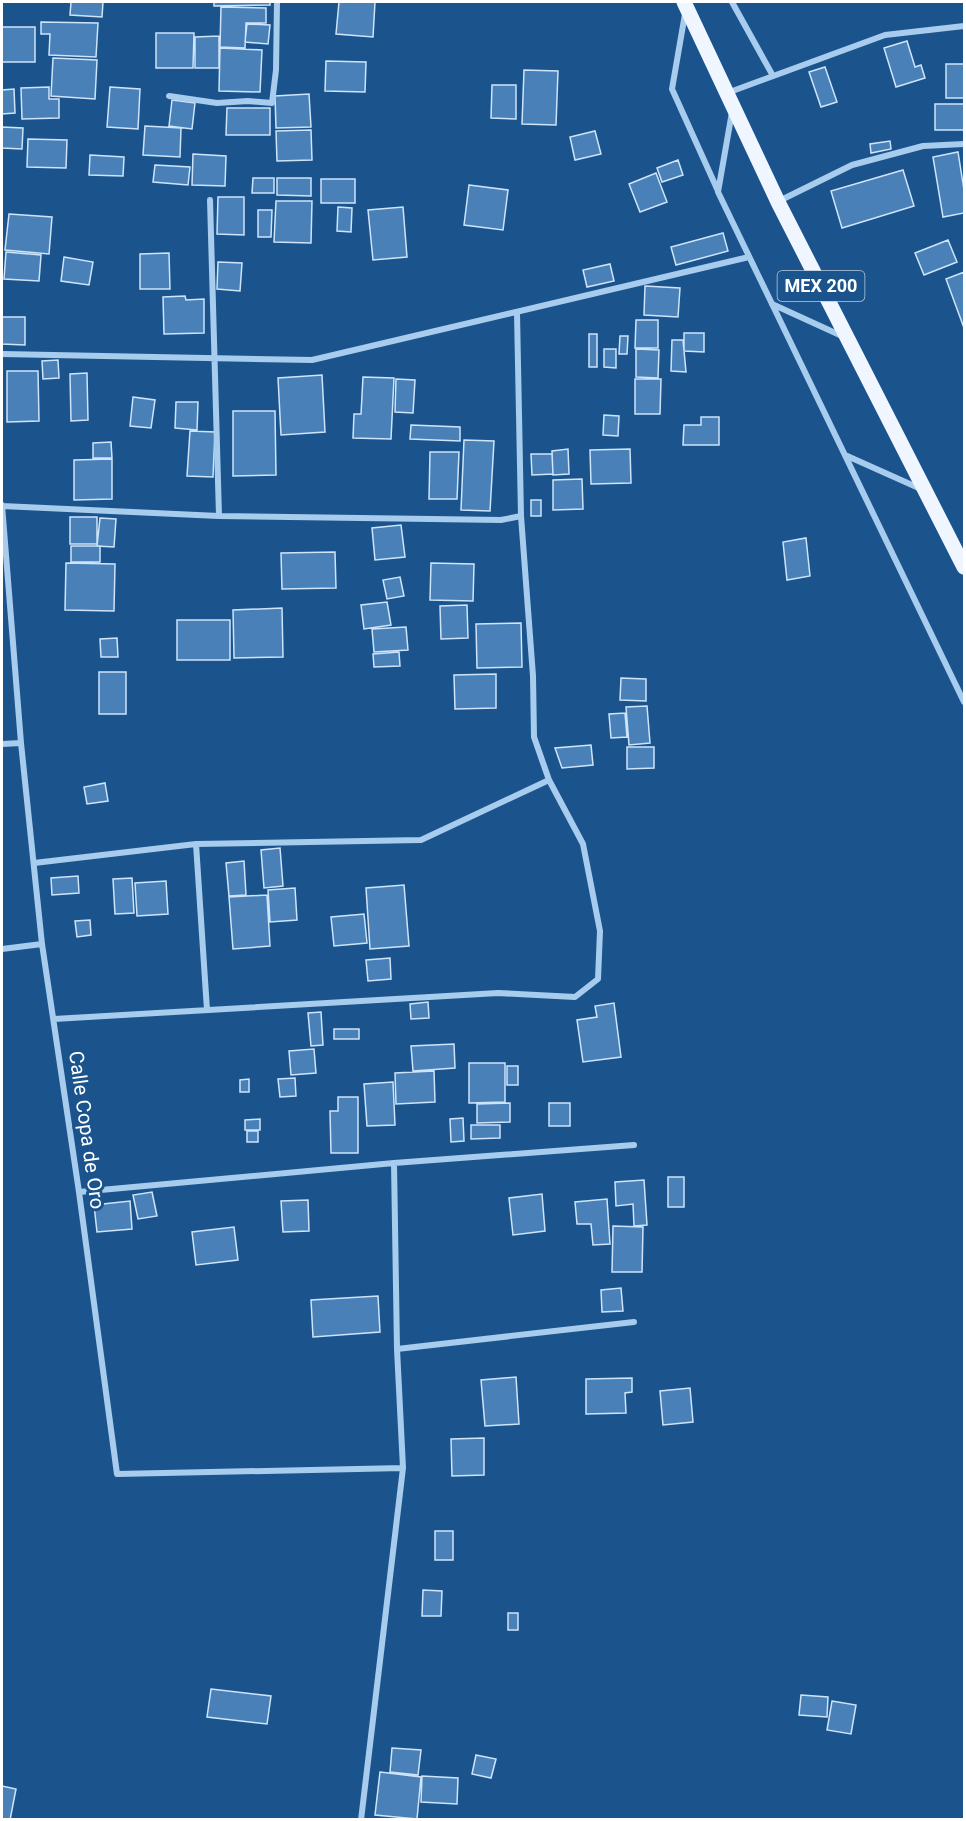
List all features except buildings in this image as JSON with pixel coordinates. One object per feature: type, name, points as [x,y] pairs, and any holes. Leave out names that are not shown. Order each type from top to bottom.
[{"type":"main road","name":"MEX 200","points":[[685,4],[778,202],[964,567]]},
{"type":"street","points":[[169,96],[217,104],[248,101],[272,103],[276,70],[277,2]]},
{"type":"street","points":[[732,2],[773,76]]},
{"type":"street","points":[[685,4],[672,89],[718,192],[964,702]]},
{"type":"street","points":[[726,93],[885,35],[964,26]]},
{"type":"street","points":[[718,192],[733,108]]},
{"type":"street","points":[[778,202],[852,165],[923,146],[964,144]]},
{"type":"street","points":[[210,200],[219,516]]},
{"type":"street","points":[[2,354],[312,360],[749,257]]},
{"type":"street","points":[[771,303],[848,339]]},
{"type":"street","points":[[54,1019],[498,993],[575,997],[598,979],[600,932],[583,844],[549,780],[534,737],[533,676],[521,516],[517,313]]},
{"type":"street","points":[[845,455],[926,492]]},
{"type":"street","points":[[2,505],[219,516],[501,520],[521,516]]},
{"type":"street","name":"Calle Copa de Oro","points":[[2,505],[21,743],[42,944],[79,1192],[117,1474],[403,1468]]},
{"type":"street","points":[[2,744],[21,743]]},
{"type":"street","points":[[34,863],[196,844],[421,840],[549,780]]},
{"type":"street","points":[[196,844],[207,1010]]},
{"type":"street","points":[[2,949],[42,944]]},
{"type":"street","points":[[79,1192],[393,1163],[634,1145]]},
{"type":"street","points":[[361,1820],[403,1468],[397,1349],[393,1163]]},
{"type":"street","points":[[397,1349],[634,1322]]}]
